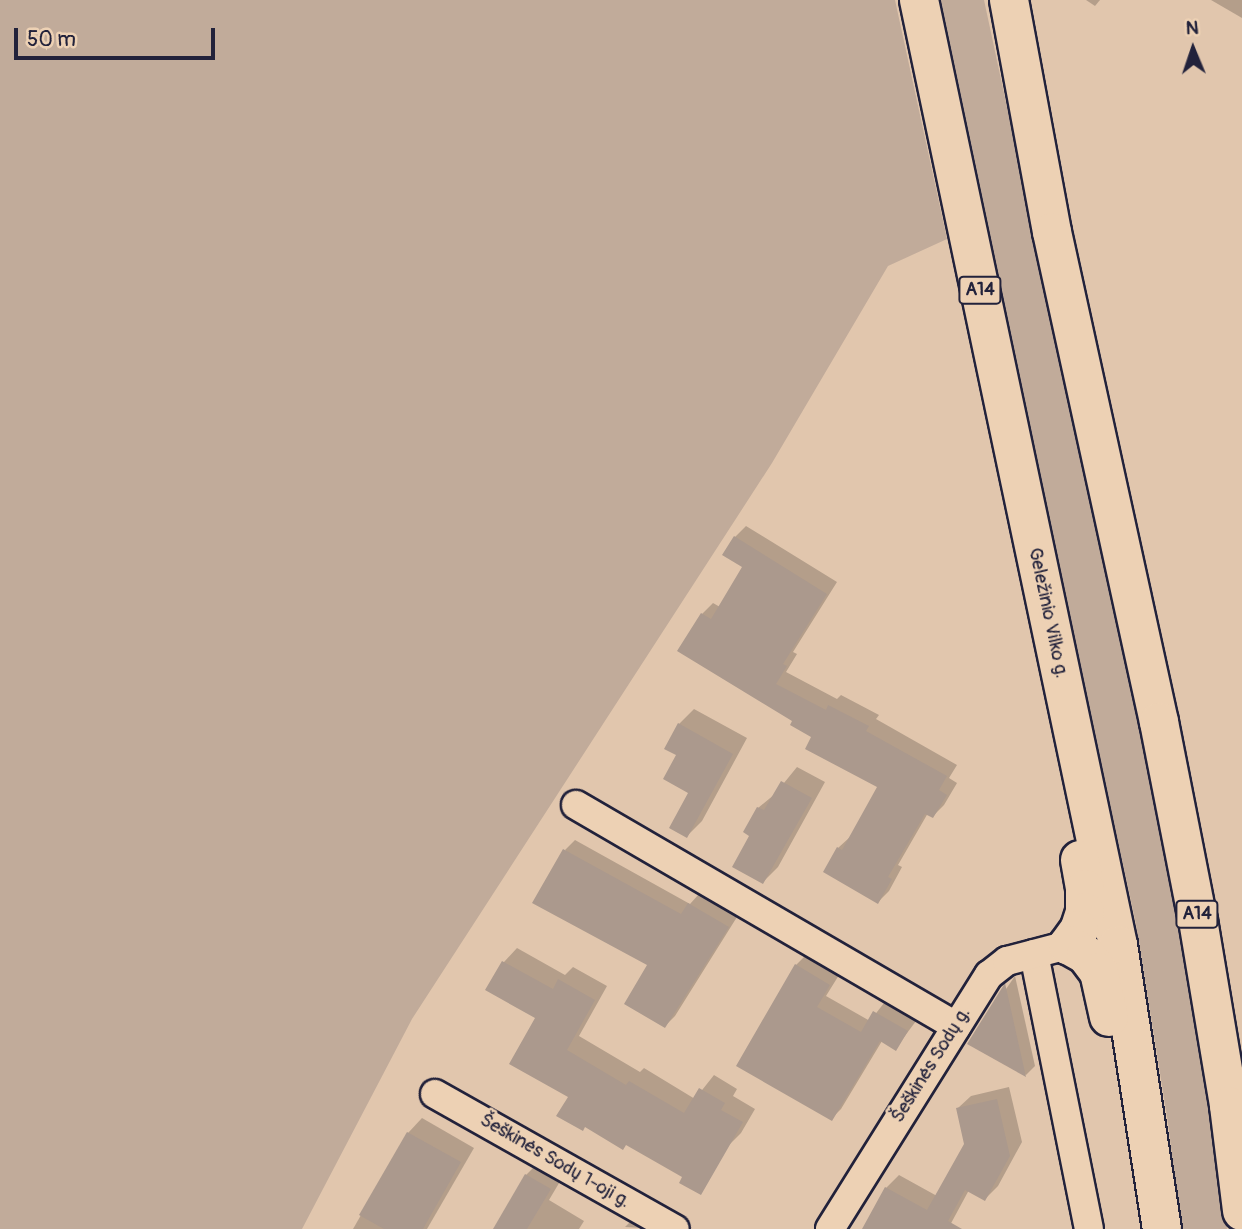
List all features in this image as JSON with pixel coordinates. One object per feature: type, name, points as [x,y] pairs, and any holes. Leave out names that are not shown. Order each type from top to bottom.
[{"type":"highway","name":"Geležinio Vilko g.","points":[[919,0],[1118,945],[1162,1229]]},
{"type":"highway","name":"A14","points":[[1009,0],[1052,232],[1159,722],[1198,920],[1229,1105],[1242,1211]]},
{"type":"highway","points":[[1051,949],[1082,921],[1085,889],[1068,798],[1072,725]]},
{"type":"highway","points":[[1051,949],[1086,955],[1099,972],[1120,1080],[1149,1145]]},
{"type":"street","points":[[576,805],[956,1026]]},
{"type":"street","name":"Šeškinės Sodų g.","points":[[830,1229],[981,985],[998,965],[1051,949]]},
{"type":"street","points":[[1051,949],[1090,1229]]},
{"type":"street","name":"Šeškinės Sodų 1-oji g.","points":[[435,1094],[675,1229]]},
{"type":"shaded area","points":[[0,0],[895,0],[947,239],[888,266],[772,463],[412,1019],[302,1229],[0,1229]]},
{"type":"shaded area","points":[[936,0],[984,0],[1185,937],[1227,1229],[1181,1229],[1168,1123],[1136,924]]},
{"type":"building","points":[[734,536],[827,594],[783,664],[787,666],[776,684],[826,710],[828,705],[869,726],[866,731],[947,776],[939,790],[947,795],[933,818],[925,814],[888,877],[892,879],[878,904],[823,872],[837,847],[842,850],[877,787],[805,749],[811,737],[790,725],[792,721],[677,651],[701,613],[711,619],[742,567],[722,555]]},
{"type":"building","points":[[678,723],[733,754],[687,838],[669,828],[688,793],[663,779],[676,755],[664,749]]},
{"type":"building","points":[[781,781],[812,798],[763,884],[732,867],[749,836],[743,832],[757,807],[764,810]]},
{"type":"building","points":[[563,849],[681,914],[688,903],[729,927],[665,1028],[624,1004],[647,965],[532,903]]},
{"type":"building","points":[[502,961],[553,989],[558,979],[595,1000],[567,1050],[626,1085],[629,1081],[684,1113],[699,1088],[725,1103],[721,1110],[743,1122],[701,1195],[679,1183],[682,1177],[626,1145],[623,1150],[585,1127],[583,1131],[556,1116],[568,1097],[509,1064],[535,1018],[485,990]]},
{"type":"building","points":[[795,964],[830,985],[817,1007],[861,1032],[873,1011],[908,1031],[896,1051],[880,1041],[832,1121],[736,1066]]},
{"type":"building","points":[[1005,983],[1026,1077],[967,1044]]},
{"type":"building","points":[[997,1099],[1010,1156],[985,1201],[965,1190],[948,1221],[962,1229],[862,1229],[885,1187],[927,1210],[964,1144],[956,1108]]},
{"type":"building","points":[[407,1132],[461,1162],[423,1229],[384,1229],[359,1215]]},
{"type":"building","points":[[525,1174],[551,1189],[527,1229],[493,1229]]}]
